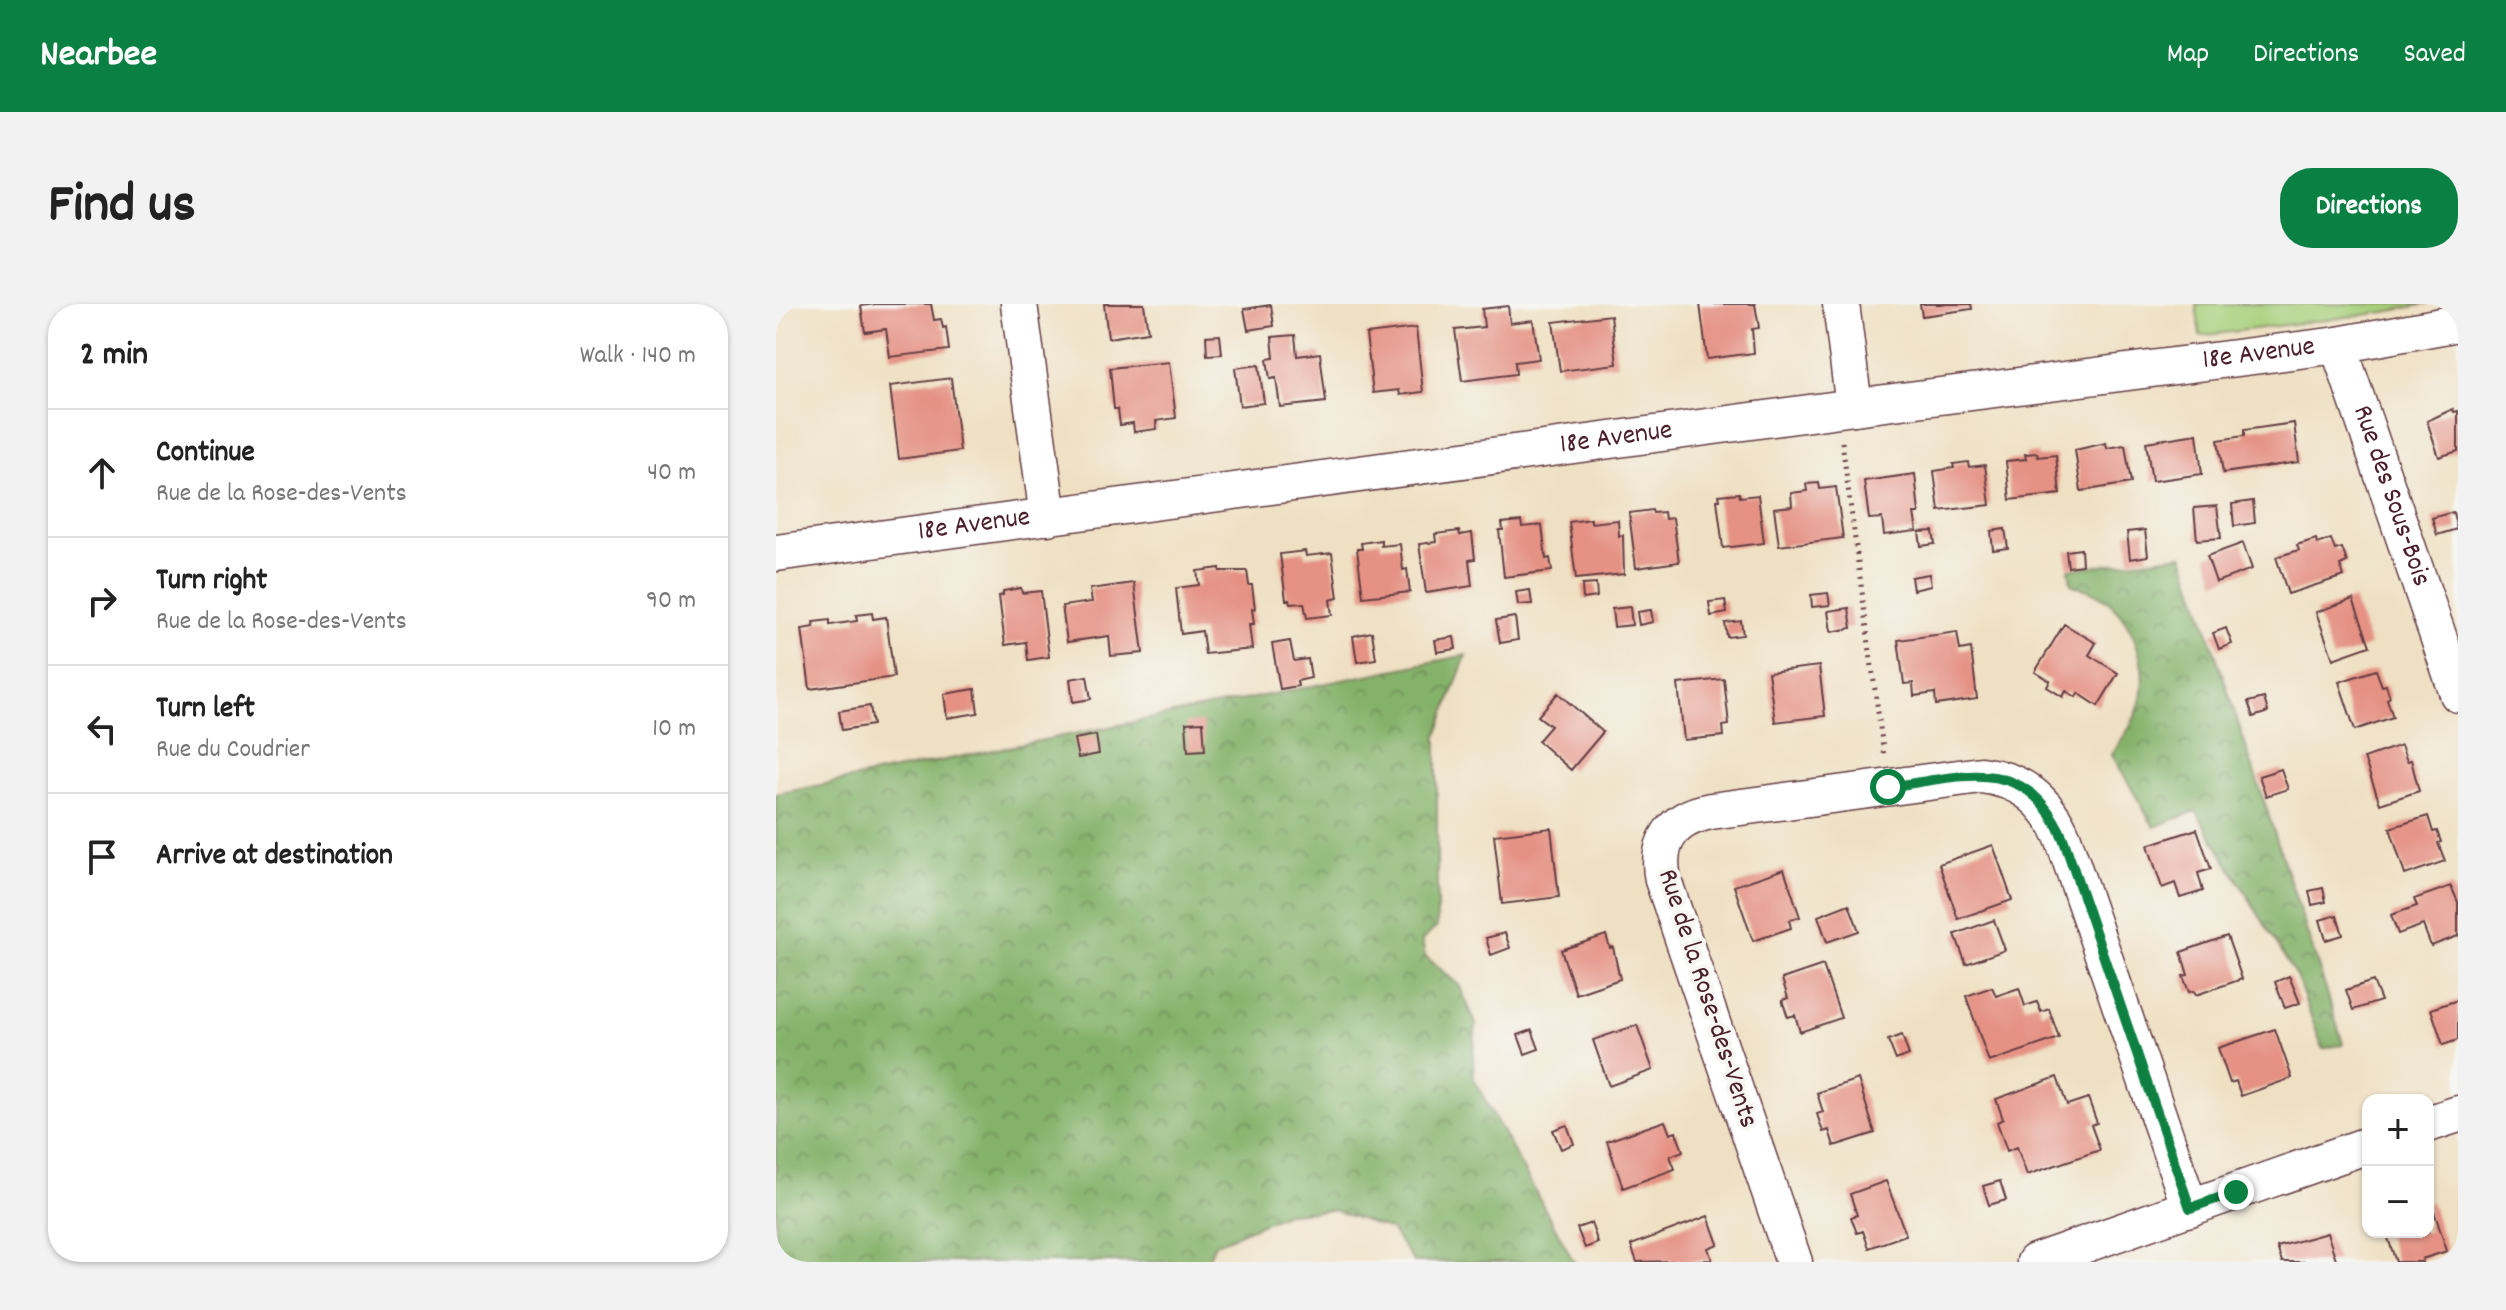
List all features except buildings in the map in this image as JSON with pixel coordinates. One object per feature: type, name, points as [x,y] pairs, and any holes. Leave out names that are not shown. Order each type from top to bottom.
[{"type":"street","points":[[1019,304],[1048,517]]},
{"type":"street","points":[[1841,304],[1846,408]]},
{"type":"street","name":"18e Avenue","points":[[776,553],[1846,408],[2338,345],[2458,323]]},
{"type":"street","name":"Rue des Sous-Bois","points":[[2338,345],[2458,694]]},
{"type":"street","name":"Rue de la Rose-des-Vents","points":[[1794,1262],[1663,880],[1660,864],[1662,848],[1669,833],[1695,814],[1981,775],[2017,783],[2046,805],[2063,838],[2190,1208]]},
{"type":"street","points":[[2434,1122],[2458,1114]]},
{"type":"street","points":[[2035,1262],[2362,1147]]},
{"type":"path","points":[[1846,408],[1888,787]]},
{"type":"green space","points":[[2196,304],[2428,304],[2200,336]]},
{"type":"green space","points":[[2183,555],[2343,1044],[2323,1049],[2296,976],[2196,811],[2154,827],[2112,755],[2137,712],[2141,696],[2143,680],[2138,648],[2123,618],[2113,606],[2100,596],[2071,584],[2069,569]]},
{"type":"green space","points":[[1466,655],[1437,736],[1437,927],[1422,940],[1425,956],[1459,985],[1476,1024],[1474,1080],[1574,1262],[1414,1262],[1391,1230],[1334,1210],[1287,1213],[1215,1244],[1207,1262],[776,1262],[776,794]]},
{"type":"route","points":[[1888,787],[1981,775],[2000,777],[2017,783],[2046,805],[2063,838],[2190,1208],[2236,1192]]}]
